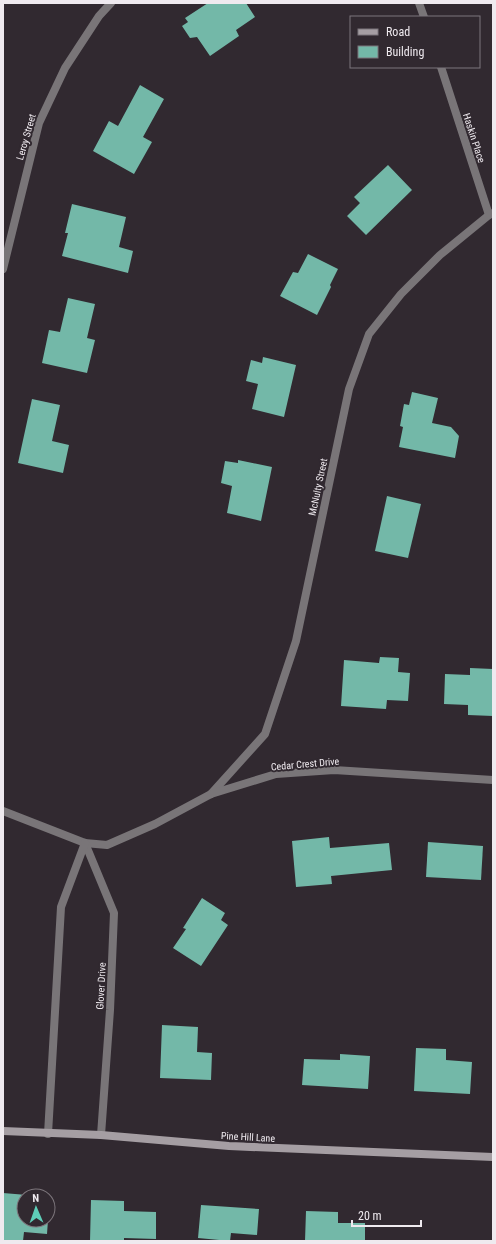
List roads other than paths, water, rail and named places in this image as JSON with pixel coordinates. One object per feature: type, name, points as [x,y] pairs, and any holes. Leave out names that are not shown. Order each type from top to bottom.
[{"type":"street","name":"Leroy Street","points":[[3,269],[39,123],[66,68],[99,16],[111,3]]},
{"type":"street","points":[[420,3],[424,16]]},
{"type":"street","name":"Haskin Place","points":[[440,68],[491,214]]},
{"type":"street","name":"McNulty Street","points":[[211,794],[266,734],[296,641],[349,389],[369,334],[401,294],[440,255],[491,214]]},
{"type":"street","name":"Cedar Crest Drive","points":[[85,843],[107,845],[155,824],[211,794],[276,774],[334,770],[493,780]]},
{"type":"street","points":[[3,811],[85,843],[61,907],[48,1134]]},
{"type":"street","name":"Glover Drive","points":[[85,843],[114,913],[110,1010],[101,1135]]},
{"type":"street","name":"Pine Hill Lane","points":[[3,1131],[101,1135],[229,1146],[493,1157]]}]
